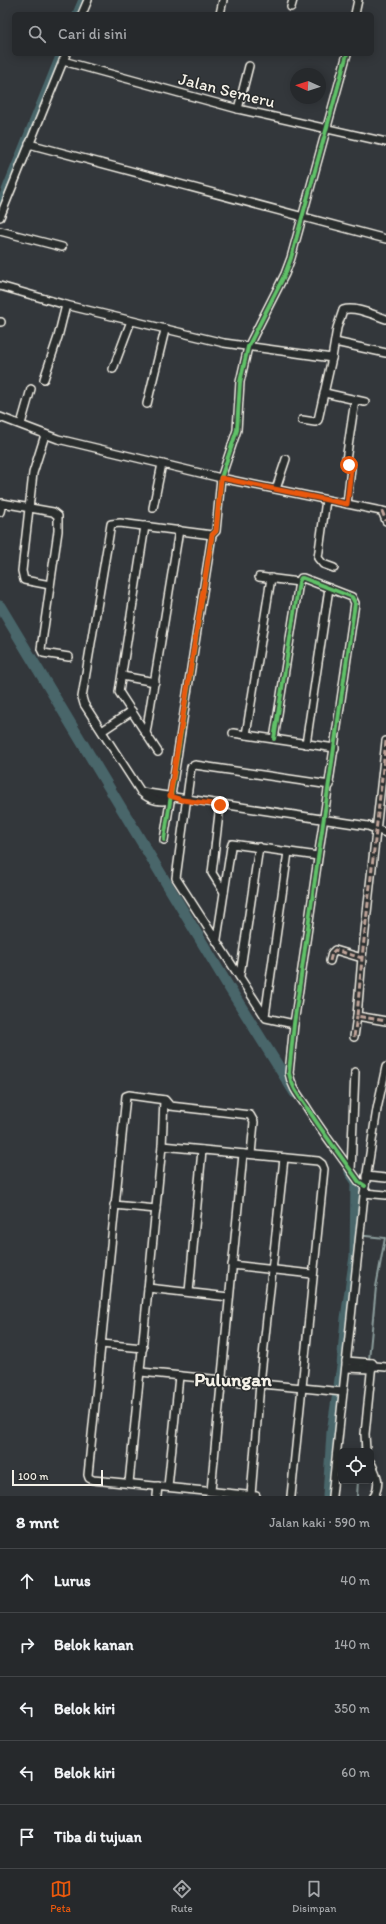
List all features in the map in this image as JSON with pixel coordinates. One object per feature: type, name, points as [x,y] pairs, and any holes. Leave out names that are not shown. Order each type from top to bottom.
[{"type":"street","points":[[83,12],[88,0]]},
{"type":"street","points":[[220,12],[223,0]]},
{"type":"street","points":[[355,12],[358,0]]},
{"type":"street","points":[[294,1024],[265,1016],[217,939],[176,878],[176,799],[212,535],[216,531],[224,479],[237,430],[240,382],[251,347],[285,274],[306,219],[331,130],[347,56]]},
{"type":"street","points":[[0,217],[64,57]]},
{"type":"street","name":"Jalan Semeru","points":[[64,57],[238,109],[386,142]]},
{"type":"street","points":[[238,109],[249,66]]},
{"type":"street","points":[[29,144],[306,219],[386,239]]},
{"type":"street","points":[[0,231],[62,247]]},
{"type":"street","points":[[0,286],[66,305],[165,330],[251,347],[332,358]]},
{"type":"street","points":[[44,379],[58,337],[66,305]]},
{"type":"street","points":[[302,420],[315,422],[318,420],[325,393],[340,316],[343,310],[347,309],[358,311],[386,319]]},
{"type":"street","points":[[113,369],[131,321]]},
{"type":"street","points":[[147,404],[165,330]]},
{"type":"street","points":[[335,342],[386,353]]},
{"type":"street","points":[[22,424],[31,389]]},
{"type":"street","points":[[325,393],[365,402]]},
{"type":"street","points":[[347,504],[351,468],[346,463],[346,460],[355,400]]},
{"type":"street","points":[[0,417],[22,424],[45,435],[162,464],[224,479],[385,512],[386,522]]},
{"type":"street","points":[[45,435],[33,473],[22,571],[24,580],[50,585]]},
{"type":"street","points":[[276,489],[286,458]]},
{"type":"street","points":[[153,508],[162,464]]},
{"type":"street","points":[[326,500],[319,545],[320,561],[334,568]]},
{"type":"street","points":[[0,512],[2,503],[53,512],[58,516],[58,531],[41,649],[43,653],[69,657]]},
{"type":"street","points":[[212,535],[114,523],[109,527],[82,697],[84,704],[141,792],[176,799],[368,826],[386,832]]},
{"type":"street","points":[[145,526],[119,694],[132,711],[158,752]]},
{"type":"street","points":[[146,733],[179,530]]},
{"type":"street","points":[[259,577],[299,582]]},
{"type":"street","points":[[246,735],[271,578]]},
{"type":"street","points":[[274,739],[299,582],[301,578],[303,578],[352,597],[355,603],[330,785],[318,856],[294,1024],[289,1073],[290,1081],[321,1129],[367,1192],[386,1195]]},
{"type":"street","points":[[306,744],[329,588]]},
{"type":"street","points":[[122,676],[155,682]]},
{"type":"street","points":[[102,731],[132,711]]},
{"type":"street","points":[[233,733],[335,748]]},
{"type":"street","points":[[354,1037],[386,741]]},
{"type":"street","points":[[164,840],[176,799],[191,767],[195,765],[330,785]]},
{"type":"street","points":[[220,805],[212,873],[224,892]]},
{"type":"street","points":[[217,939],[230,847],[235,844],[318,856]]},
{"type":"street","points":[[240,975],[259,847]]},
{"type":"street","points":[[265,1016],[288,852]]},
{"type":"street","points":[[330,962],[332,953],[335,950],[362,958]]},
{"type":"street","points":[[357,1016],[386,1021]]},
{"type":"street","points":[[332,1496],[337,1392],[346,1365],[362,1208],[367,1192],[376,1109],[386,1068]]},
{"type":"street","points":[[351,1170],[354,1072]]},
{"type":"street","points":[[251,1154],[254,1122],[250,1115],[170,1106],[164,1100],[129,1095],[126,1096],[88,1475],[89,1478],[93,1480],[254,1496],[260,1384],[284,1158]]},
{"type":"street","points":[[129,1484],[162,1146],[164,1100]]},
{"type":"street","points":[[162,1146],[318,1161],[324,1168],[312,1274],[291,1496]]},
{"type":"street","points":[[189,1292],[202,1150]]},
{"type":"street","points":[[211,1491],[243,1154]]},
{"type":"street","points":[[369,1176],[386,1178]]},
{"type":"street","points":[[114,1205],[156,1209]]},
{"type":"street","points":[[232,1265],[312,1274]]},
{"type":"street","points":[[148,1288],[229,1297]]},
{"type":"street","points":[[101,1344],[143,1348]]},
{"type":"street","points":[[346,1365],[386,1367]]},
{"type":"street","points":[[366,1448],[365,1434],[370,1366]]},
{"type":"street","points":[[141,1372],[337,1392]]},
{"type":"street","points":[[168,1487],[178,1376]]},
{"type":"street","points":[[374,1469],[378,1478],[377,1489],[374,1496]]},
{"type":"street","points":[[157,1496],[158,1486]]},
{"type":"waterway","points":[[79,12],[84,0]]},
{"type":"waterway","points":[[0,208],[61,56]]},
{"type":"waterway","points":[[0,606],[230,989],[295,1093]]},
{"type":"waterway","points":[[328,1496],[332,1432],[342,1366],[346,1318],[355,1256],[356,1181],[350,1172]]},
{"type":"waterway","points":[[356,1235],[385,1238],[376,1287],[369,1360]]},
{"type":"waterway","points":[[361,1448],[362,1438]]},
{"type":"waterway","points":[[357,1496],[358,1484]]},
{"type":"marked path","points":[[382,511],[386,521]]},
{"type":"marked path","points":[[386,741],[357,1016],[386,1021]]},
{"type":"marked path","points":[[330,961],[332,953],[335,950],[362,958]]},
{"type":"marked path","points":[[354,1037],[357,1016]]},
{"type":"cycle path","points":[[164,840],[212,535],[216,531],[221,478],[237,430],[240,382],[248,347],[285,274],[291,258],[346,56]]},
{"type":"cycle path","points":[[274,739],[299,582],[301,578],[303,578],[352,597],[355,603],[294,1024],[289,1073],[296,1091],[318,1125],[359,1182],[365,1186]]},
{"type":"district","name":"Pulungan","points":[[233,1379]]},
{"type":"route","points":[[220,805],[182,800],[170,796],[212,535],[216,533],[221,478],[347,504],[351,468],[349,465]]}]
